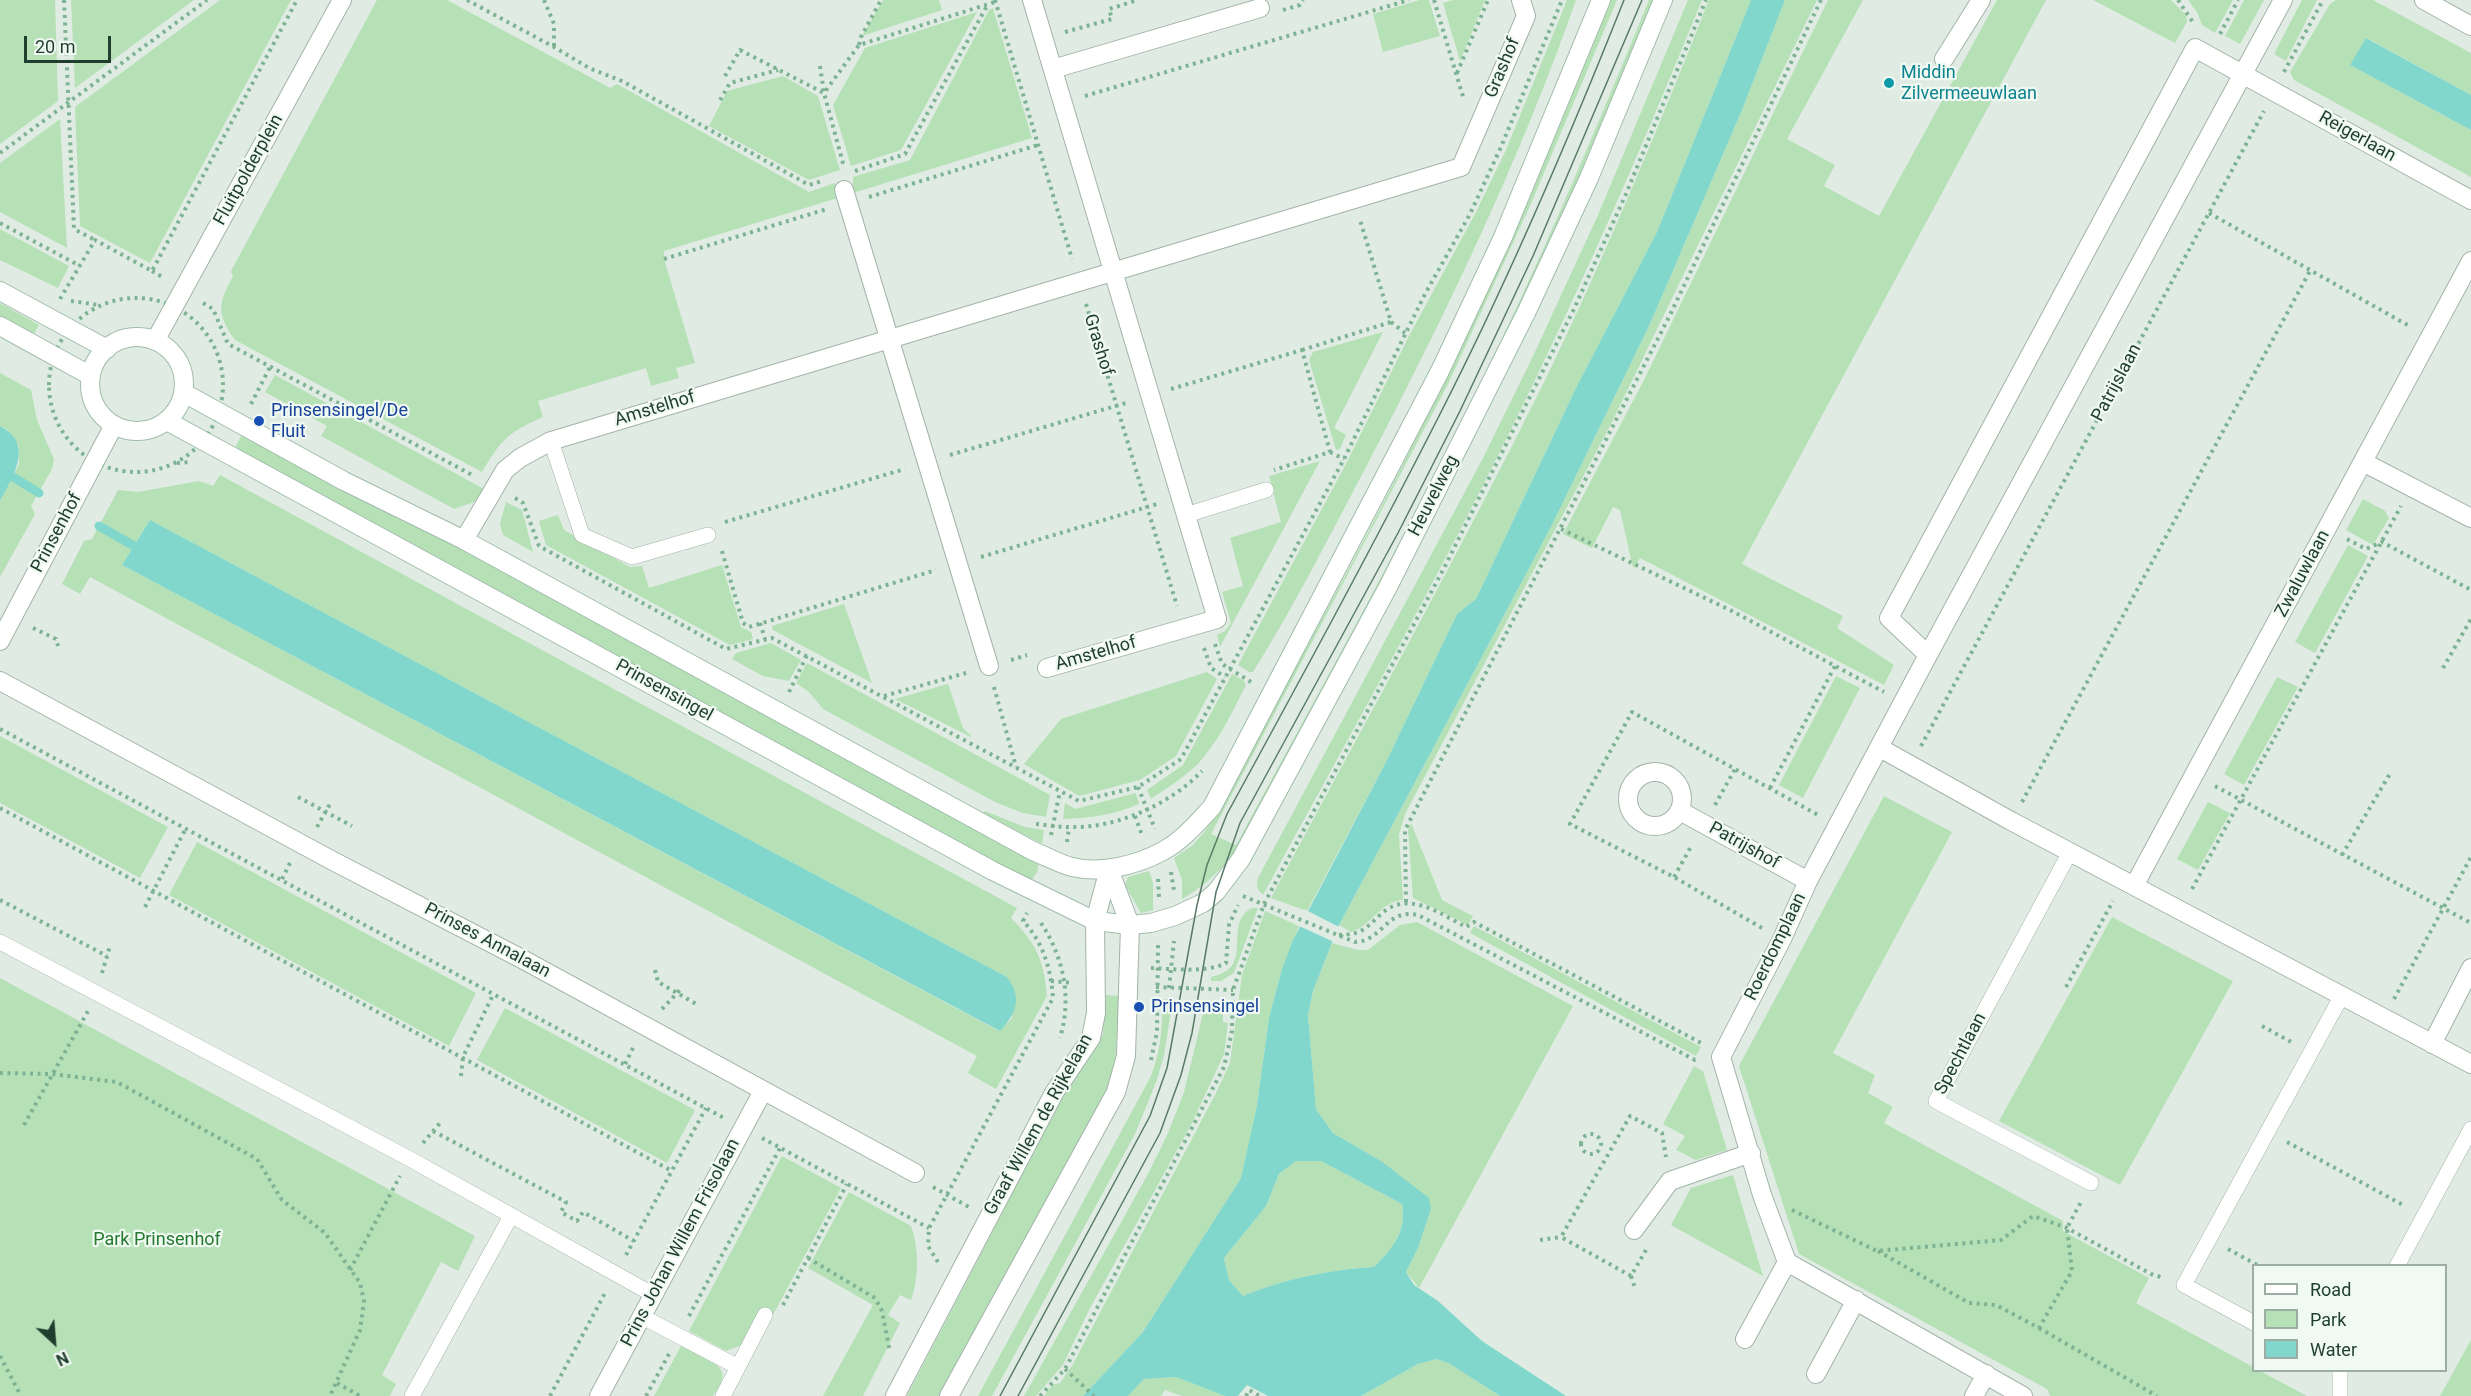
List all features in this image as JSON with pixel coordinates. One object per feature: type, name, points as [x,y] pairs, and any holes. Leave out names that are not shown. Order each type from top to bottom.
[{"type":"street","name":"Fluitpolderplein","points":[[155,341],[342,0]]},
{"type":"street","name":"Grashof","points":[[1032,0],[1217,620]]},
{"type":"street","name":"Grashof","points":[[1114,270],[1461,167],[1526,16],[1521,0]]},
{"type":"street","points":[[949,1396],[1116,1092],[1126,1056],[1130,925],[1109,869],[1164,851],[1189,831],[1212,807],[1440,371],[1503,237],[1601,0]]},
{"type":"street","name":"Heuvelweg","points":[[1130,925],[1151,923],[1175,916],[1203,903],[1216,892],[1241,860],[1388,587],[1526,313],[1589,178],[1663,0]]},
{"type":"street","points":[[1944,59],[1981,0]]},
{"type":"street","name":"Patrijslaan","points":[[1880,748],[1928,655],[2283,0]]},
{"type":"street","points":[[2424,0],[2471,26]]},
{"type":"street","points":[[1053,69],[1260,8]]},
{"type":"street","points":[[1928,655],[1889,618],[2195,48],[2242,75]]},
{"type":"street","name":"Reigerlaan","points":[[2242,75],[2471,200]]},
{"type":"street","points":[[845,182],[889,339],[989,666]]},
{"type":"street","name":"Zwaluwlaan","points":[[2129,883],[2194,775],[2471,261]]},
{"type":"street","name":"Amstelhof","points":[[464,540],[505,470],[520,458],[551,441],[1114,270]]},
{"type":"street","points":[[0,291],[107,349]]},
{"type":"street","points":[[0,326],[91,376]]},
{"type":"street","points":[[130,338],[155,341],[169,349],[179,362],[184,377],[184,393],[175,414],[167,421],[141,432],[127,431],[102,416],[94,404],[91,376],[97,361],[107,349],[118,342],[130,338]]},
{"type":"street","name":"Prinsensingel","points":[[184,393],[344,481],[464,540],[1047,856],[1072,867],[1109,869]]},
{"type":"street","name":"Prinsensingel","points":[[167,421],[993,871],[1095,921],[1130,925]]},
{"type":"street","name":"Prinsenhof","points":[[0,641],[114,425]]},
{"type":"street","points":[[2363,462],[2471,518]]},
{"type":"street","name":"Amstelhof","points":[[1047,668],[1217,620]]},
{"type":"street","name":"Prinses Annalaan","points":[[0,681],[333,861],[524,960],[915,1173]]},
{"type":"street","points":[[1880,748],[2011,821],[2471,1064]]},
{"type":"street","name":"Roerdomplaan","points":[[1721,1057],[1782,939],[1808,881],[1880,748]]},
{"type":"street","name":"Patrijshof","points":[[1680,811],[1808,881]]},
{"type":"street","name":"Graaf Willem de Rijkelaan","points":[[896,1396],[1054,1093],[1091,1038],[1096,1013],[1095,921],[1109,869]]},
{"type":"street","points":[[2432,1044],[2471,968]]},
{"type":"street","points":[[1721,1057],[1762,1195],[1787,1262],[2023,1396]]},
{"type":"street","name":"Prins Johan Willem Frisolaan","points":[[599,1396],[763,1091]]},
{"type":"street","points":[[1634,1230],[1670,1181],[1751,1153]]},
{"type":"street","points":[[1745,1339],[1787,1262]]},
{"type":"street","points":[[1816,1374],[1856,1300]]},
{"type":"street","points":[[1974,1396],[1986,1374]]},
{"type":"lane","points":[[551,441],[582,535],[632,557],[708,535]]},
{"type":"lane","points":[[1184,506],[1266,490]]},
{"type":"lane","name":"Spechtlaan","points":[[2070,852],[1936,1101],[2091,1183]]},
{"type":"lane","points":[[0,942],[410,1159],[652,1294]]},
{"type":"lane","points":[[2252,1322],[2184,1285],[2341,997]]},
{"type":"lane","points":[[2398,1264],[2471,1130]]},
{"type":"lane","points":[[412,1396],[511,1216]]},
{"type":"lane","points":[[723,1396],[738,1366],[772,1315]]},
{"type":"lane","points":[[641,1316],[738,1366]]},
{"type":"lane","points":[[2340,1372],[2340,1396]]},
{"type":"path","points":[[64,0],[74,229],[152,271],[297,0]]},
{"type":"path","points":[[0,153],[207,0]]},
{"type":"path","points":[[467,0],[589,68],[622,81],[809,185],[845,182],[905,154],[988,4]]},
{"type":"path","points":[[544,0],[554,24],[554,47]]},
{"type":"path","points":[[824,93],[859,45],[881,0]]},
{"type":"path","points":[[1043,38],[1112,18],[1109,9],[1138,0]]},
{"type":"path","points":[[1063,103],[1409,0]]},
{"type":"path","points":[[1434,0],[1474,137]]},
{"type":"path","points":[[1457,74],[1488,0]]},
{"type":"path","points":[[1079,801],[1138,787],[1181,759],[1344,459],[1405,333],[1483,186],[1562,0]]},
{"type":"path","points":[[1040,1396],[1065,1369],[1224,1067],[1232,1031],[1233,990],[1264,904],[1443,570],[1574,309],[1626,194],[1706,0]]},
{"type":"path","points":[[1406,902],[1405,830],[1668,319],[1821,0]]},
{"type":"path","points":[[2218,38],[2238,0]]},
{"type":"path","name":"Patrijslaan","points":[[1911,765],[2323,0]]},
{"type":"path","points":[[859,45],[995,1]]},
{"type":"path","name":"Grashof","points":[[995,1],[1176,604],[1205,649],[1211,668],[1225,677]]},
{"type":"path","points":[[2195,26],[2202,30]]},
{"type":"path","points":[[725,76],[740,50],[824,93]]},
{"type":"path","points":[[820,66],[845,182]]},
{"type":"path","points":[[720,100],[730,83],[778,70]]},
{"type":"path","points":[[1353,199],[1391,322],[1405,333]]},
{"type":"path","points":[[2209,213],[2430,338]]},
{"type":"path","points":[[0,223],[80,266]]},
{"type":"path","points":[[49,318],[95,240]]},
{"type":"path","points":[[2011,821],[2311,269]]},
{"type":"path","points":[[137,297],[156,299],[174,306],[199,324],[217,349],[223,369],[224,390],[220,411],[204,440],[177,463],[149,471],[130,472],[112,469],[94,462],[64,435],[55,418],[50,398],[49,378],[54,356],[70,328],[88,311],[118,299],[137,297]]},
{"type":"path","points":[[1184,506],[1147,508],[749,627],[743,623],[720,544],[708,535],[719,524],[1391,322]]},
{"type":"path","points":[[1302,350],[1330,452]]},
{"type":"path","points":[[1266,490],[1267,472],[1330,452],[1344,459]]},
{"type":"path","points":[[2180,911],[2411,487]]},
{"type":"path","points":[[2327,528],[2366,549],[2382,542]]},
{"type":"path","points":[[1561,529],[1732,611],[1903,702]]},
{"type":"path","points":[[2382,542],[2471,590]]},
{"type":"path","points":[[2443,669],[2471,619]]},
{"type":"path","points":[[1217,620],[1212,637],[1222,664],[1255,684]]},
{"type":"path","points":[[760,623],[765,639]]},
{"type":"path","name":"Amstelhof","points":[[883,697],[1042,651],[1047,668]]},
{"type":"path","points":[[786,699],[807,655]]},
{"type":"path","points":[[989,666],[1016,768]]},
{"type":"path","points":[[1770,788],[1835,666]]},
{"type":"path","points":[[0,729],[929,1228]]},
{"type":"path","points":[[1135,816],[1183,789],[1205,767]]},
{"type":"path","points":[[2342,855],[2391,772]]},
{"type":"path","points":[[2194,775],[2471,923]]},
{"type":"path","points":[[1138,787],[1164,851],[1174,884],[1175,916],[1169,988]]},
{"type":"path","points":[[1047,856],[1060,791]]},
{"type":"path","points":[[298,797],[352,826]]},
{"type":"path","points":[[0,808],[672,1171]]},
{"type":"path","points":[[145,907],[186,828]]},
{"type":"path","points":[[2383,1019],[2471,857]]},
{"type":"path","points":[[2066,987],[2129,883]]},
{"type":"path","points":[[939,1263],[928,1246],[929,1228],[1053,998],[1042,948],[1035,933],[1023,921],[1037,893]]},
{"type":"path","points":[[1218,968],[1226,963],[1229,925],[1243,896],[1355,942],[1365,942],[1393,917],[1406,912],[1418,915],[1695,1059],[1721,1057]]},
{"type":"path","points":[[0,900],[107,956]]},
{"type":"path","points":[[1338,935],[1364,931],[1394,904],[1406,902],[1428,907],[1466,927],[1474,922],[1702,1044],[1721,1057]]},
{"type":"path","points":[[655,970],[658,982],[698,1005]]},
{"type":"path","points":[[24,1125],[97,995]]},
{"type":"path","points":[[461,1077],[463,1057],[493,995]]},
{"type":"path","points":[[2262,1026],[2310,1053]]},
{"type":"path","points":[[0,1073],[52,1074],[117,1082],[257,1159],[282,1200],[325,1233],[349,1271],[360,1283],[364,1301],[360,1330],[330,1396]]},
{"type":"path","points":[[1561,1237],[1630,1116],[1662,1133],[1670,1181]]},
{"type":"path","points":[[433,1131],[566,1202],[561,1212],[577,1221],[583,1212],[634,1241]]},
{"type":"path","points":[[2268,1131],[2424,1216]]},
{"type":"path","points":[[1588,1135],[1597,1136],[1599,1149],[1593,1153],[1587,1152],[1582,1148],[1583,1138],[1588,1135]]},
{"type":"path","points":[[646,1396],[780,1148]]},
{"type":"path","points":[[1599,1149],[1608,1155]]},
{"type":"path","points":[[349,1271],[410,1159]]},
{"type":"path","points":[[915,1173],[920,1180],[969,1207]]},
{"type":"path","points":[[2039,1328],[2072,1271],[2067,1228],[2091,1183]]},
{"type":"path","points":[[772,1315],[808,1258],[847,1184]]},
{"type":"path","points":[[1762,1195],[1877,1251],[1969,1302],[1996,1305],[2157,1396]]},
{"type":"path","points":[[1877,1251],[2001,1240],[2033,1216],[2067,1228],[2151,1274],[2184,1285]]},
{"type":"path","points":[[1631,1276],[1649,1245],[1634,1230]]},
{"type":"path","points":[[1540,1240],[1561,1237],[1631,1276],[1635,1288]]},
{"type":"path","points":[[2209,1239],[2255,1264]]},
{"type":"path","points":[[808,1258],[875,1298],[882,1311],[890,1356]]},
{"type":"path","points":[[0,1356],[21,1396]]},
{"type":"path","points":[[1065,1369],[1094,1396]]},
{"type":"path","points":[[337,1383],[360,1396]]},
{"type":"path","points":[[1246,1396],[1249,1390],[1260,1396]]},
{"type":"green space","points":[[0,0],[55,0],[58,101],[0,144]]},
{"type":"green space","points":[[71,0],[194,0],[75,88]]},
{"type":"green space","points":[[220,0],[291,0],[150,263],[80,226],[75,107]]},
{"type":"green space","points":[[377,0],[447,0],[610,88],[617,84],[809,192],[835,183],[841,197],[664,251],[664,259],[695,363],[676,368],[679,378],[651,386],[646,368],[538,401],[543,417],[506,438],[482,472],[235,340],[222,315],[222,301],[233,276],[231,271]]},
{"type":"green space","points":[[883,0],[939,0],[942,10],[862,36]]},
{"type":"green space","points":[[1420,0],[1429,0],[1440,36],[1383,52],[1373,14]]},
{"type":"green space","points":[[1453,0],[1485,0],[1460,61],[1443,3]]},
{"type":"green space","points":[[1567,0],[1576,0],[1554,60],[1506,178],[1453,294],[1312,570],[1253,672],[1249,672],[1238,665],[1347,462],[1409,336],[1475,214],[1506,150]]},
{"type":"green space","points":[[1609,0],[1617,0],[1530,206],[1448,384],[1211,834],[1236,845],[1387,567],[1520,300],[1649,0],[1653,0],[1568,201],[1501,350],[1420,512],[1239,847],[1213,876],[1182,899],[1182,880],[1174,858],[1193,845],[1205,831],[1218,809],[1347,573],[1429,413],[1506,250]]},
{"type":"green space","points":[[1688,0],[1702,0],[1623,188],[1568,311],[1479,493],[1263,895],[1257,887],[1259,876],[1483,458],[1534,354],[1598,215]]},
{"type":"green space","points":[[1709,0],[1751,0],[1657,232],[1576,388],[1476,599],[1457,614],[1387,760],[1307,911],[1271,898],[1447,572],[1548,374],[1632,188]]},
{"type":"green space","points":[[1785,0],[1817,0],[1612,422],[1405,814],[1399,835],[1403,900],[1388,905],[1365,925],[1351,932],[1339,925],[1551,527],[1650,324],[1742,110]]},
{"type":"green space","points":[[1828,0],[1863,0],[1787,139],[1835,165],[1824,186],[1879,216],[1997,0],[2046,0],[1742,564],[1843,616],[1837,628],[1894,665],[1884,685],[1640,558],[1634,568],[1620,510],[1613,507],[1592,548],[1563,534],[1644,380]]},
{"type":"green space","points":[[2093,0],[2171,0],[2186,15],[2187,22],[2175,43]]},
{"type":"green space","points":[[2188,0],[2233,0],[2215,33],[2202,25],[2197,12]]},
{"type":"green space","points":[[2244,0],[2264,0],[2240,44],[2225,36]]},
{"type":"green space","points":[[2302,0],[2317,0],[2286,61],[2274,54]]},
{"type":"green space","points":[[2336,0],[2373,0],[2471,53],[2471,95],[2367,38],[2350,65],[2471,130],[2471,177],[2294,80],[2290,72],[2330,4]]},
{"type":"green space","points":[[993,8],[1032,138],[853,193],[853,177],[910,160],[989,10]]},
{"type":"green space","points":[[977,12],[901,150],[851,166],[833,105],[865,48]]},
{"type":"green space","points":[[783,76],[818,96],[840,170],[809,180],[709,126],[727,91]]},
{"type":"green space","points":[[60,119],[67,248],[0,212],[0,163]]},
{"type":"green space","points":[[0,229],[69,266],[58,288],[0,260]]},
{"type":"green space","points":[[0,303],[39,325],[33,335],[0,317]]},
{"type":"green space","points":[[1383,332],[1334,428],[1346,435],[1340,449],[1336,450],[1309,360],[1313,352]]},
{"type":"green space","points":[[0,373],[31,390],[37,420],[54,459],[52,469],[31,506],[35,514],[0,577],[0,501],[19,464],[19,447],[8,430],[0,426]]},
{"type":"green space","points":[[275,375],[484,489],[474,502],[454,509],[321,436],[327,426],[265,392]]},
{"type":"green space","points":[[242,434],[394,512],[1039,862],[1037,872],[1031,881],[235,448]]},
{"type":"green space","points":[[1320,461],[1220,647],[1217,635],[1225,631],[1231,623],[1222,592],[1243,586],[1230,538],[1281,522],[1269,476]]},
{"type":"green space","points":[[220,475],[1017,908],[1011,918],[1033,944],[1044,972],[1047,996],[996,1089],[968,1073],[977,1056],[90,577],[80,594],[62,584],[84,541],[92,539],[118,490],[138,492],[199,481],[213,486]],"holes":[[[150,520],[1007,977],[1012,1018],[999,1031],[122,565]]]},
{"type":"green space","points":[[2363,499],[2385,511],[2389,518],[2373,545],[2346,530]]},
{"type":"green space","points":[[506,502],[522,510],[533,552],[503,535],[500,524]]},
{"type":"green space","points":[[558,515],[564,530],[630,567],[642,566],[649,588],[722,565],[741,627],[751,632],[753,639],[730,645],[546,545],[539,521]]},
{"type":"green space","points":[[2348,545],[2368,556],[2315,653],[2295,642]]},
{"type":"green space","points":[[844,604],[872,683],[773,630],[772,626]]},
{"type":"green space","points":[[771,643],[801,660],[789,681],[763,676],[732,659],[736,653]]},
{"type":"green space","points":[[807,663],[1050,795],[1046,817],[1023,813],[995,802],[823,709],[809,692],[796,683]]},
{"type":"green space","points":[[1207,672],[1217,679],[1176,756],[1140,780],[1079,796],[1024,764],[1061,719]]},
{"type":"green space","points":[[1232,674],[1244,681],[1246,685],[1215,741],[1191,770],[1151,799],[1147,790],[1183,765]]},
{"type":"green space","points":[[1836,676],[1860,688],[1803,798],[1779,785]]},
{"type":"green space","points":[[2277,677],[2298,687],[2244,785],[2224,774]]},
{"type":"green space","points":[[948,684],[963,728],[973,738],[895,699]]},
{"type":"green space","points":[[0,736],[168,827],[140,878],[0,803]]},
{"type":"green space","points":[[1136,793],[1139,804],[1130,808],[1102,815],[1063,819],[1065,803],[1075,809]]},
{"type":"green space","points":[[1884,796],[1952,832],[1833,1053],[1875,1075],[1868,1093],[1893,1107],[1884,1123],[2063,1221],[2063,1231],[2149,1278],[2136,1303],[2252,1366],[2252,1372],[2262,1372],[2307,1396],[2050,1396],[2047,1389],[1799,1254],[1739,1066]]},
{"type":"green space","points":[[2208,802],[2230,813],[2198,870],[2177,859]]},
{"type":"green space","points":[[985,811],[1025,827],[1044,830],[1042,844],[983,813]]},
{"type":"green space","points":[[1411,823],[1442,900],[1473,916],[1468,925],[1413,898],[1408,830]]},
{"type":"green space","points":[[197,842],[476,993],[449,1046],[169,895]]},
{"type":"green space","points":[[1149,871],[1153,883],[1153,910],[1141,913],[1125,885],[1128,877]]},
{"type":"green space","points":[[1252,908],[1258,908],[1234,973],[1221,981],[1211,981],[1211,977],[1225,972],[1232,965],[1236,955],[1239,924],[1243,915]]},
{"type":"green space","points":[[1265,911],[1299,926],[1282,969],[1269,1018],[1257,1105],[1241,1178],[1143,1332],[1083,1396],[1044,1396],[1052,1385],[1060,1383],[1073,1364],[1230,1063],[1242,975]]},
{"type":"green space","points":[[2112,917],[2233,981],[2120,1185],[1999,1121]]},
{"type":"green space","points":[[1417,922],[1573,1006],[1419,1288],[1406,1272],[1418,1248],[1431,1209],[1381,1161],[1333,1133],[1316,1109],[1308,1015],[1313,991],[1332,943],[1358,950],[1368,950],[1400,925]]},
{"type":"green space","points":[[1474,926],[1701,1047],[1696,1056],[1470,933]]},
{"type":"green space","name":"Park Prinsenhof","points":[[0,978],[475,1236],[458,1271],[441,1262],[382,1375],[396,1384],[390,1396],[0,1396]]},
{"type":"green space","points":[[1105,995],[1120,996],[1115,1061],[1104,1098],[940,1396],[907,1396],[1062,1098],[1103,1034]]},
{"type":"green space","points":[[1163,999],[1173,999],[1164,1055],[1157,1080],[1135,1134],[992,1396],[978,1396],[1150,1078],[1159,1049]]},
{"type":"green space","points":[[1206,1001],[1228,1001],[1229,1013],[1223,1013],[1223,1022],[1228,1023],[1224,1054],[1193,1121],[1090,1308],[1063,1365],[1036,1396],[1024,1396],[1148,1174],[1168,1133],[1184,1092]]},
{"type":"green space","points":[[505,1008],[695,1110],[667,1163],[477,1060]]},
{"type":"green space","points":[[1694,1066],[1703,1071],[1727,1150],[1696,1160],[1676,1150],[1685,1136],[1663,1124]]},
{"type":"green space","points":[[782,1156],[841,1188],[773,1315],[761,1308],[742,1345],[726,1351],[689,1331]]},
{"type":"green space","points":[[1296,1161],[1321,1161],[1402,1204],[1400,1231],[1393,1246],[1374,1267],[1307,1276],[1243,1296],[1229,1280],[1224,1258],[1266,1206],[1279,1174]]},
{"type":"green space","points":[[1733,1175],[1763,1276],[1671,1225],[1691,1188]]},
{"type":"green space","points":[[849,1192],[911,1226],[917,1253],[917,1273],[911,1300],[900,1295],[888,1315],[900,1323],[863,1396],[823,1396],[873,1305],[808,1268]]},
{"type":"green space","points":[[2471,1340],[2471,1396],[2440,1396]]},
{"type":"green space","points":[[681,1346],[708,1358],[719,1367],[722,1379],[713,1396],[654,1396]]},
{"type":"green space","points":[[1437,1359],[1450,1364],[1500,1396],[1361,1396],[1418,1364]]},
{"type":"green space","points":[[1176,1377],[1225,1396],[1182,1396],[1165,1390],[1161,1396],[1128,1396],[1144,1379]]},
{"type":"water","points":[[1751,0],[1785,0],[1742,110],[1650,324],[1551,527],[1339,925],[1313,991],[1308,1015],[1316,1109],[1333,1133],[1381,1161],[1429,1198],[1431,1209],[1418,1248],[1406,1272],[1414,1285],[1438,1301],[1482,1341],[1566,1396],[1500,1396],[1450,1364],[1437,1359],[1418,1364],[1361,1396],[1268,1396],[1247,1385],[1238,1396],[1225,1396],[1176,1377],[1144,1379],[1128,1396],[1083,1396],[1143,1332],[1241,1178],[1257,1105],[1269,1018],[1282,969],[1293,940],[1387,760],[1457,614],[1476,599],[1576,388],[1657,232]],"holes":[[[1296,1161],[1321,1161],[1402,1204],[1402,1223],[1393,1246],[1374,1267],[1307,1276],[1243,1296],[1229,1280],[1224,1258],[1266,1206],[1279,1174]]]},
{"type":"water","points":[[2366,38],[2471,95],[2471,130],[2350,65]]},
{"type":"water","points":[[0,426],[11,433],[17,442],[19,451],[15,471],[0,501]]},
{"type":"water","points":[[150,520],[1007,977],[1016,999],[1016,1006],[1010,1018],[1000,1031],[122,565]]},
{"type":"pier","points":[[1304,909],[1341,928],[1334,942],[1297,925]]},
{"type":"waterway","points":[[13,477],[39,493]]},
{"type":"waterway","points":[[99,526],[134,546]]},
{"type":"tram line","points":[[1000,1396],[1150,1116],[1167,1068],[1197,905],[1207,865],[1227,814],[1361,566],[1489,314],[1581,106],[1624,0]]},
{"type":"tram line","points":[[1018,1396],[1160,1133],[1181,1075],[1192,1033],[1216,892],[1240,823],[1398,533],[1460,411],[1533,256],[1642,0]]},
{"type":"place","name":"Middin Zilvermeeuwlaan","points":[[1889,83]]},
{"type":"place","name":"Prinsensingel/De Fluit","points":[[259,421]]},
{"type":"place","name":"Prinsensingel","points":[[1139,1007]]}]
